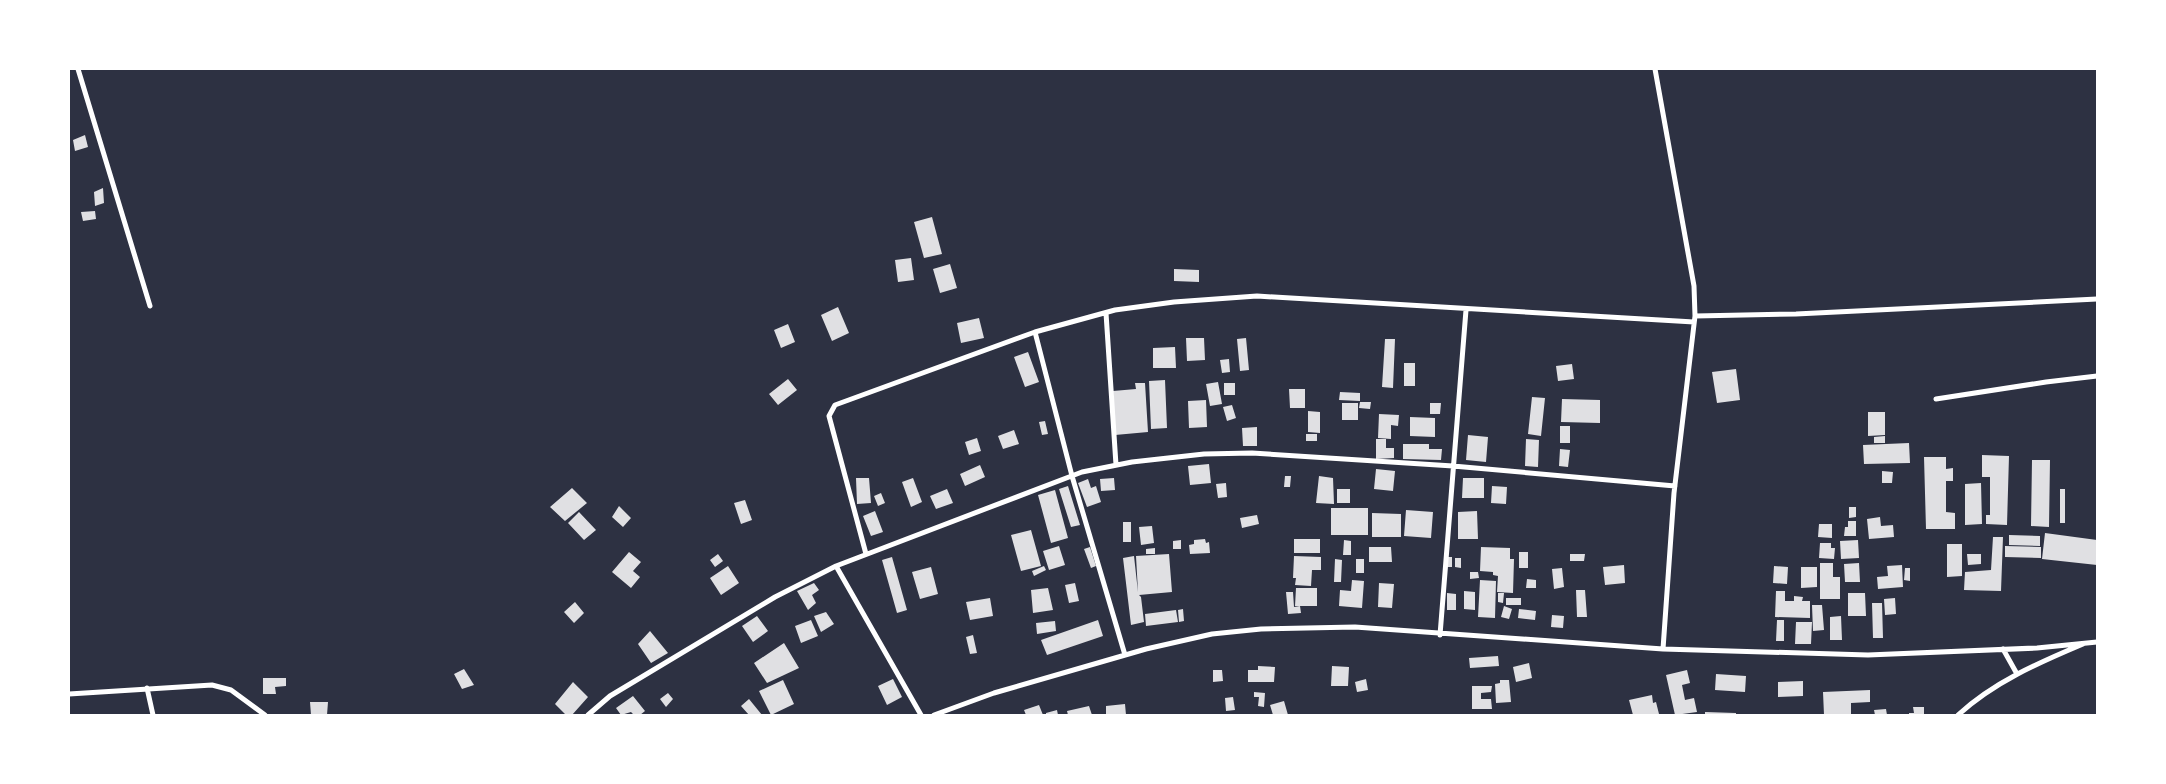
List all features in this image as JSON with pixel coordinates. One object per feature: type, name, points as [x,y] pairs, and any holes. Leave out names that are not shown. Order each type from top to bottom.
[{"type":"street","points":[[78,69],[150,306]]},
{"type":"street","points":[[1655,69],[1692,263],[1695,316],[1675,486],[1663,650]]},
{"type":"street","points":[[866,554],[829,416],[831,409],[835,405],[1034,332],[1106,313],[1174,302],[1257,296],[1466,310],[1694,322]]},
{"type":"street","points":[[1695,316],[1796,314],[2097,299]]},
{"type":"street","points":[[1440,635],[1466,310]]},
{"type":"street","points":[[1106,313],[1116,465]]},
{"type":"street","points":[[1034,332],[1072,476],[1126,655]]},
{"type":"street","points":[[1936,399],[2097,376]]},
{"type":"street","points":[[588,715],[610,696],[775,597],[836,566],[1072,476],[1116,465],[1204,454],[1252,453],[1453,466],[1675,486]]},
{"type":"street","points":[[836,566],[921,715]]},
{"type":"street","points":[[934,715],[994,693],[1126,655],[1212,634],[1260,629],[1355,627],[1440,635],[1663,650],[1868,655],[2003,649],[2097,642]]},
{"type":"street","points":[[1958,715],[2017,674],[2088,642]]},
{"type":"street","points":[[2003,649],[2017,674]]},
{"type":"street","points":[[69,694],[212,685],[231,690],[265,715]]},
{"type":"street","points":[[148,688],[154,715]]},
{"type":"building","points":[[85,135],[88,147],[75,151],[73,140]]},
{"type":"building","points":[[103,188],[104,203],[95,206],[94,192]]},
{"type":"building","points":[[95,211],[96,219],[83,221],[81,212]]},
{"type":"building","points":[[932,217],[942,254],[924,258],[914,222]]},
{"type":"building","points":[[911,258],[914,280],[898,282],[895,260]]},
{"type":"building","points":[[950,264],[957,288],[940,293],[933,269]]},
{"type":"building","points":[[1174,269],[1199,270],[1199,282],[1174,281]]},
{"type":"building","points":[[838,307],[849,333],[832,341],[821,315]]},
{"type":"building","points":[[979,318],[984,338],[961,343],[957,323]]},
{"type":"building","points":[[788,324],[795,342],[781,348],[774,330]]},
{"type":"building","points":[[1186,338],[1204,338],[1205,360],[1187,361]]},
{"type":"building","points":[[1246,338],[1249,370],[1240,371],[1237,339]]},
{"type":"building","points":[[1385,339],[1395,339],[1393,388],[1382,387]]},
{"type":"building","points":[[1175,347],[1176,368],[1153,368],[1153,348]]},
{"type":"building","points":[[1028,352],[1039,382],[1025,387],[1014,357]]},
{"type":"building","points":[[1229,359],[1230,372],[1222,373],[1220,360]]},
{"type":"building","points":[[1404,363],[1415,363],[1415,386],[1404,386]]},
{"type":"building","points":[[1572,364],[1574,379],[1558,381],[1556,366]]},
{"type":"building","points":[[1736,369],[1740,400],[1717,403],[1712,372]]},
{"type":"building","points":[[788,379],[797,390],[778,405],[769,394]]},
{"type":"building","points":[[1165,380],[1167,428],[1151,429],[1149,381]]},
{"type":"building","points":[[1218,382],[1222,404],[1210,406],[1206,384]]},
{"type":"building","points":[[1135,383],[1145,383],[1148,432],[1115,435],[1113,391],[1136,389]]},
{"type":"building","points":[[1224,383],[1235,383],[1235,395],[1224,395]]},
{"type":"building","points":[[1289,389],[1305,389],[1305,408],[1290,408]]},
{"type":"building","points":[[1340,392],[1360,393],[1360,401],[1339,400]]},
{"type":"building","points":[[1532,397],[1545,398],[1541,436],[1528,434]]},
{"type":"building","points":[[1562,399],[1600,400],[1600,423],[1561,422]]},
{"type":"building","points":[[1206,400],[1207,427],[1189,428],[1188,401]]},
{"type":"building","points":[[1360,402],[1371,402],[1370,409],[1359,408]]},
{"type":"building","points":[[1342,403],[1358,403],[1358,420],[1342,420]]},
{"type":"building","points":[[1430,403],[1441,403],[1440,414],[1430,414]]},
{"type":"building","points":[[1232,405],[1236,418],[1227,421],[1223,407]]},
{"type":"building","points":[[1308,411],[1320,412],[1320,433],[1308,432]]},
{"type":"building","points":[[1868,412],[1885,412],[1885,435],[1868,436]]},
{"type":"building","points":[[1379,414],[1399,415],[1398,426],[1391,425],[1391,439],[1378,438]]},
{"type":"building","points":[[1410,417],[1435,418],[1435,437],[1410,436]]},
{"type":"building","points":[[1045,421],[1048,434],[1042,435],[1039,422]]},
{"type":"building","points":[[1560,426],[1570,426],[1570,443],[1560,443]]},
{"type":"building","points":[[1257,427],[1257,446],[1243,446],[1242,428]]},
{"type":"building","points":[[1014,430],[1019,444],[1003,449],[998,436]]},
{"type":"building","points":[[1306,434],[1317,434],[1317,441],[1306,441]]},
{"type":"building","points":[[1468,435],[1488,437],[1486,462],[1466,460]]},
{"type":"building","points":[[1885,436],[1885,443],[1874,443],[1874,437]]},
{"type":"building","points":[[977,438],[981,451],[969,455],[965,442]]},
{"type":"building","points":[[1376,439],[1386,439],[1386,448],[1394,448],[1394,458],[1376,459]]},
{"type":"building","points":[[1526,439],[1539,440],[1538,467],[1525,466]]},
{"type":"building","points":[[1909,443],[1910,463],[1864,464],[1863,445]]},
{"type":"building","points":[[1403,444],[1429,444],[1429,449],[1442,449],[1441,460],[1403,459]]},
{"type":"building","points":[[1560,449],[1570,450],[1568,467],[1559,466]]},
{"type":"building","points":[[1982,455],[2009,456],[2007,525],[1986,524],[1986,515],[1990,515],[1990,477],[1982,477]]},
{"type":"building","points":[[1924,457],[1946,457],[1946,469],[1953,468],[1953,481],[1946,481],[1946,512],[1955,513],[1955,529],[1926,529]]},
{"type":"building","points":[[2032,460],[2050,460],[2049,527],[2031,526]]},
{"type":"building","points":[[1209,464],[1211,483],[1190,485],[1188,466]]},
{"type":"building","points":[[980,465],[985,477],[965,486],[960,474]]},
{"type":"building","points":[[1376,469],[1395,471],[1393,491],[1374,489]]},
{"type":"building","points":[[1882,471],[1893,472],[1892,483],[1882,483]]},
{"type":"building","points":[[1285,476],[1291,476],[1290,487],[1284,487]]},
{"type":"building","points":[[1319,476],[1333,478],[1334,504],[1316,503]]},
{"type":"building","points":[[856,478],[869,478],[871,503],[857,504]]},
{"type":"building","points":[[913,478],[922,502],[911,507],[902,482]]},
{"type":"building","points":[[1114,478],[1115,490],[1101,491],[1100,479]]},
{"type":"building","points":[[1463,478],[1484,478],[1484,498],[1462,498]]},
{"type":"building","points":[[1088,479],[1091,488],[1096,486],[1101,502],[1087,507],[1078,483]]},
{"type":"building","points":[[1226,483],[1227,497],[1218,498],[1216,484]]},
{"type":"building","points":[[1981,483],[1982,524],[1965,525],[1965,484]]},
{"type":"building","points":[[1068,486],[1080,525],[1071,527],[1059,489]]},
{"type":"building","points":[[1492,486],[1507,487],[1506,504],[1491,503]]},
{"type":"building","points":[[572,488],[587,503],[565,521],[550,507]]},
{"type":"building","points":[[947,489],[953,503],[936,509],[930,496]]},
{"type":"building","points":[[1337,489],[1350,489],[1350,503],[1337,503]]},
{"type":"building","points":[[2060,489],[2065,489],[2065,523],[2060,523]]},
{"type":"building","points":[[1055,490],[1068,538],[1051,543],[1038,495]]},
{"type":"building","points":[[881,493],[885,503],[878,506],[874,496]]},
{"type":"building","points":[[745,500],[752,520],[741,524],[734,503]]},
{"type":"building","points":[[619,506],[631,518],[623,527],[612,517]]},
{"type":"building","points":[[1849,507],[1856,507],[1856,517],[1849,518]]},
{"type":"building","points":[[1331,508],[1368,508],[1368,535],[1331,535]]},
{"type":"building","points":[[1406,510],[1433,512],[1431,538],[1404,536]]},
{"type":"building","points":[[875,511],[883,532],[871,536],[863,516]]},
{"type":"building","points":[[1477,511],[1478,539],[1458,539],[1458,512]]},
{"type":"building","points":[[579,512],[596,530],[584,540],[568,523]]},
{"type":"building","points":[[1372,513],[1401,514],[1401,537],[1372,537]]},
{"type":"building","points":[[1257,515],[1259,524],[1242,528],[1240,518]]},
{"type":"building","points":[[1880,517],[1881,526],[1893,525],[1894,537],[1869,539],[1867,519]]},
{"type":"building","points":[[1848,521],[1856,521],[1856,536],[1844,536],[1845,527],[1848,527]]},
{"type":"building","points":[[1123,522],[1131,522],[1131,542],[1123,542]]},
{"type":"building","points":[[1819,524],[1832,524],[1832,538],[1818,537]]},
{"type":"building","points":[[1152,526],[1154,543],[1141,545],[1139,527]]},
{"type":"building","points":[[1031,530],[1041,566],[1021,571],[1011,535]]},
{"type":"building","points":[[2045,533],[2097,540],[2097,565],[2042,559]]},
{"type":"building","points":[[2009,535],[2040,536],[2040,546],[2009,545]]},
{"type":"building","points":[[1993,537],[2003,537],[2001,591],[1964,590],[1965,572],[1991,570]]},
{"type":"building","points":[[1205,539],[1206,543],[1209,542],[1210,553],[1190,554],[1189,545],[1194,544],[1194,540]]},
{"type":"building","points":[[1294,539],[1320,539],[1320,553],[1294,553]]},
{"type":"building","points":[[1181,540],[1181,549],[1173,549],[1173,541]]},
{"type":"building","points":[[1344,540],[1351,541],[1351,555],[1343,555]]},
{"type":"building","points":[[1858,540],[1859,558],[1841,559],[1840,541]]},
{"type":"building","points":[[1820,543],[1831,543],[1831,548],[1835,548],[1834,559],[1819,558]]},
{"type":"building","points":[[1947,544],[1962,544],[1962,576],[1947,577]]},
{"type":"building","points":[[1059,546],[1065,565],[1049,570],[1043,551]]},
{"type":"building","points":[[2005,546],[2041,547],[2041,558],[2005,557]]},
{"type":"building","points":[[1090,547],[1096,566],[1091,568],[1084,549]]},
{"type":"building","points":[[1369,547],[1391,547],[1392,562],[1369,562]]},
{"type":"building","points":[[1481,547],[1510,548],[1510,559],[1514,559],[1513,593],[1497,592],[1498,576],[1493,575],[1493,572],[1480,571]]},
{"type":"building","points":[[1155,548],[1155,554],[1146,554],[1146,549]]},
{"type":"building","points":[[629,552],[641,562],[633,571],[640,577],[631,588],[612,572]]},
{"type":"building","points":[[1519,552],[1528,552],[1528,568],[1519,568]]},
{"type":"building","points":[[718,554],[723,561],[715,567],[710,560]]},
{"type":"building","points":[[1169,554],[1172,592],[1139,595],[1141,597],[1144,622],[1131,625],[1123,558],[1134,556],[1138,592],[1136,556]]},
{"type":"building","points":[[1570,554],[1585,554],[1584,561],[1570,561]]},
{"type":"building","points":[[1967,554],[1981,554],[1981,564],[1968,565]]},
{"type":"building","points":[[1294,556],[1321,557],[1321,570],[1312,570],[1311,586],[1295,585],[1296,578],[1293,578]]},
{"type":"building","points":[[892,557],[907,610],[897,613],[882,560]]},
{"type":"building","points":[[1448,557],[1452,557],[1452,567],[1447,567]]},
{"type":"building","points":[[1455,558],[1461,558],[1461,568],[1455,567]]},
{"type":"building","points":[[1335,559],[1342,560],[1341,582],[1334,582]]},
{"type":"building","points":[[1356,559],[1364,559],[1364,573],[1356,573]]},
{"type":"building","points":[[1820,563],[1833,563],[1833,577],[1840,577],[1840,599],[1820,599]]},
{"type":"building","points":[[1859,563],[1860,582],[1845,582],[1844,564]]},
{"type":"building","points":[[1624,565],[1625,583],[1605,585],[1603,567]]},
{"type":"building","points":[[1902,565],[1903,587],[1878,589],[1877,577],[1888,576],[1887,566]]},
{"type":"building","points":[[728,566],[739,583],[721,595],[710,578]]},
{"type":"building","points":[[1044,566],[1046,570],[1034,576],[1032,571]]},
{"type":"building","points":[[1774,566],[1788,567],[1787,584],[1773,583]]},
{"type":"building","points":[[931,567],[938,594],[920,599],[912,572]]},
{"type":"building","points":[[1801,567],[1817,567],[1817,587],[1801,588]]},
{"type":"building","points":[[1562,568],[1564,587],[1554,589],[1552,569]]},
{"type":"building","points":[[1905,568],[1910,568],[1910,581],[1904,580]]},
{"type":"building","points":[[1470,572],[1478,572],[1479,578],[1470,579]]},
{"type":"building","points":[[1527,579],[1536,580],[1536,588],[1526,588]]},
{"type":"building","points":[[1352,580],[1364,581],[1362,608],[1339,606],[1340,590],[1351,591]]},
{"type":"building","points":[[1480,580],[1496,581],[1495,618],[1478,617]]},
{"type":"building","points":[[814,583],[819,590],[812,595],[816,603],[808,610],[797,591]]},
{"type":"building","points":[[1075,583],[1079,601],[1069,603],[1065,585]]},
{"type":"building","points":[[1379,583],[1394,584],[1392,608],[1378,607]]},
{"type":"building","points":[[1048,588],[1053,610],[1033,613],[1031,590]]},
{"type":"building","points":[[1296,588],[1317,588],[1317,606],[1295,606]]},
{"type":"building","points":[[1576,590],[1585,590],[1587,617],[1577,617]]},
{"type":"building","points":[[1464,591],[1475,592],[1475,610],[1464,609]]},
{"type":"building","points":[[1776,591],[1785,591],[1785,601],[1794,601],[1794,596],[1803,597],[1802,601],[1810,601],[1810,618],[1775,617]]},
{"type":"building","points":[[1286,592],[1293,592],[1294,607],[1300,606],[1301,613],[1288,614]]},
{"type":"building","points":[[1447,593],[1456,594],[1456,610],[1447,610]]},
{"type":"building","points":[[1498,593],[1504,593],[1503,603],[1498,602]]},
{"type":"building","points":[[1848,593],[1865,593],[1866,616],[1848,616]]},
{"type":"building","points":[[990,598],[993,616],[970,620],[966,602]]},
{"type":"building","points":[[1506,598],[1521,598],[1521,605],[1506,605]]},
{"type":"building","points":[[1895,598],[1896,614],[1885,615],[1884,599]]},
{"type":"building","points":[[575,602],[584,613],[574,623],[564,612]]},
{"type":"building","points":[[1872,603],[1882,603],[1883,638],[1873,638]]},
{"type":"building","points":[[1812,605],[1822,605],[1824,630],[1813,631]]},
{"type":"building","points":[[1504,606],[1512,609],[1509,619],[1501,617]]},
{"type":"building","points":[[1183,609],[1184,621],[1179,622],[1178,610]]},
{"type":"building","points":[[1519,609],[1536,611],[1535,620],[1518,618]]},
{"type":"building","points":[[1176,610],[1178,622],[1146,626],[1145,614]]},
{"type":"building","points":[[826,612],[834,624],[821,632],[814,616]]},
{"type":"building","points":[[1552,615],[1564,616],[1563,628],[1551,627]]},
{"type":"building","points":[[757,616],[768,631],[753,642],[742,626]]},
{"type":"building","points":[[1841,616],[1842,640],[1830,640],[1830,617]]},
{"type":"building","points":[[811,620],[818,636],[801,643],[795,626]]},
{"type":"building","points":[[1098,620],[1103,636],[1047,655],[1041,640]]},
{"type":"building","points":[[1777,620],[1784,620],[1784,641],[1776,641]]},
{"type":"building","points":[[1055,621],[1056,631],[1037,634],[1036,623]]},
{"type":"building","points":[[1796,622],[1812,622],[1811,644],[1795,644]]},
{"type":"building","points":[[650,631],[668,653],[651,663],[638,644]]},
{"type":"building","points":[[973,635],[977,653],[970,654],[966,637]]},
{"type":"building","points":[[784,643],[799,668],[767,683],[754,663]]},
{"type":"building","points":[[1498,656],[1499,666],[1470,668],[1469,658]]},
{"type":"building","points":[[1529,663],[1532,678],[1516,682],[1513,667]]},
{"type":"building","points":[[1258,666],[1275,667],[1274,682],[1248,682],[1248,670],[1258,670]]},
{"type":"building","points":[[1332,666],[1349,667],[1348,686],[1331,686]]},
{"type":"building","points":[[464,669],[474,685],[462,689],[454,674]]},
{"type":"building","points":[[1213,670],[1222,670],[1223,681],[1213,682]]},
{"type":"building","points":[[1687,670],[1690,683],[1682,685],[1685,700],[1694,698],[1697,712],[1675,715],[1666,675]]},
{"type":"building","points":[[1716,674],[1746,676],[1745,692],[1715,690]]},
{"type":"building","points":[[263,678],[286,678],[286,686],[275,687],[276,694],[263,694]]},
{"type":"building","points":[[893,679],[902,697],[887,705],[878,686]]},
{"type":"building","points":[[1366,679],[1368,690],[1357,692],[1355,682]]},
{"type":"building","points":[[783,680],[794,704],[771,715],[759,691]]},
{"type":"building","points":[[1500,680],[1509,680],[1511,702],[1496,703],[1495,684],[1500,683]]},
{"type":"building","points":[[1803,681],[1803,696],[1778,697],[1778,682]]},
{"type":"building","points":[[573,682],[588,697],[572,715],[566,715],[555,704]]},
{"type":"building","points":[[1472,686],[1492,686],[1491,692],[1481,693],[1481,699],[1491,699],[1492,709],[1472,709]]},
{"type":"building","points":[[1870,690],[1870,702],[1851,703],[1851,715],[1824,715],[1823,692]]},
{"type":"building","points":[[1254,692],[1265,693],[1264,707],[1258,706],[1259,697],[1254,697]]},
{"type":"building","points":[[668,693],[673,699],[666,707],[660,699]]},
{"type":"building","points":[[1652,695],[1653,703],[1656,702],[1659,714],[1633,715],[1629,700]]},
{"type":"building","points":[[633,696],[645,711],[640,715],[634,715],[631,712],[621,715],[616,708]]},
{"type":"building","points":[[1233,697],[1235,710],[1226,711],[1225,698]]},
{"type":"building","points":[[749,699],[762,715],[749,715],[741,706]]},
{"type":"building","points":[[1284,701],[1288,715],[1273,715],[1270,705]]},
{"type":"building","points":[[310,702],[328,702],[327,715],[311,715]]},
{"type":"building","points":[[1125,704],[1126,715],[1106,715],[1106,706]]},
{"type":"building","points":[[1039,705],[1043,715],[1026,715],[1024,710]]},
{"type":"building","points":[[1089,706],[1092,715],[1068,715],[1067,711]]},
{"type":"building","points":[[1913,707],[1924,707],[1924,715],[1909,715],[1909,713],[1914,713]]},
{"type":"building","points":[[1886,709],[1887,715],[1875,715],[1874,710]]},
{"type":"building","points":[[1057,710],[1058,715],[1046,715],[1046,713]]},
{"type":"building","points":[[1705,712],[1736,713],[1736,715],[1705,715]]}]
